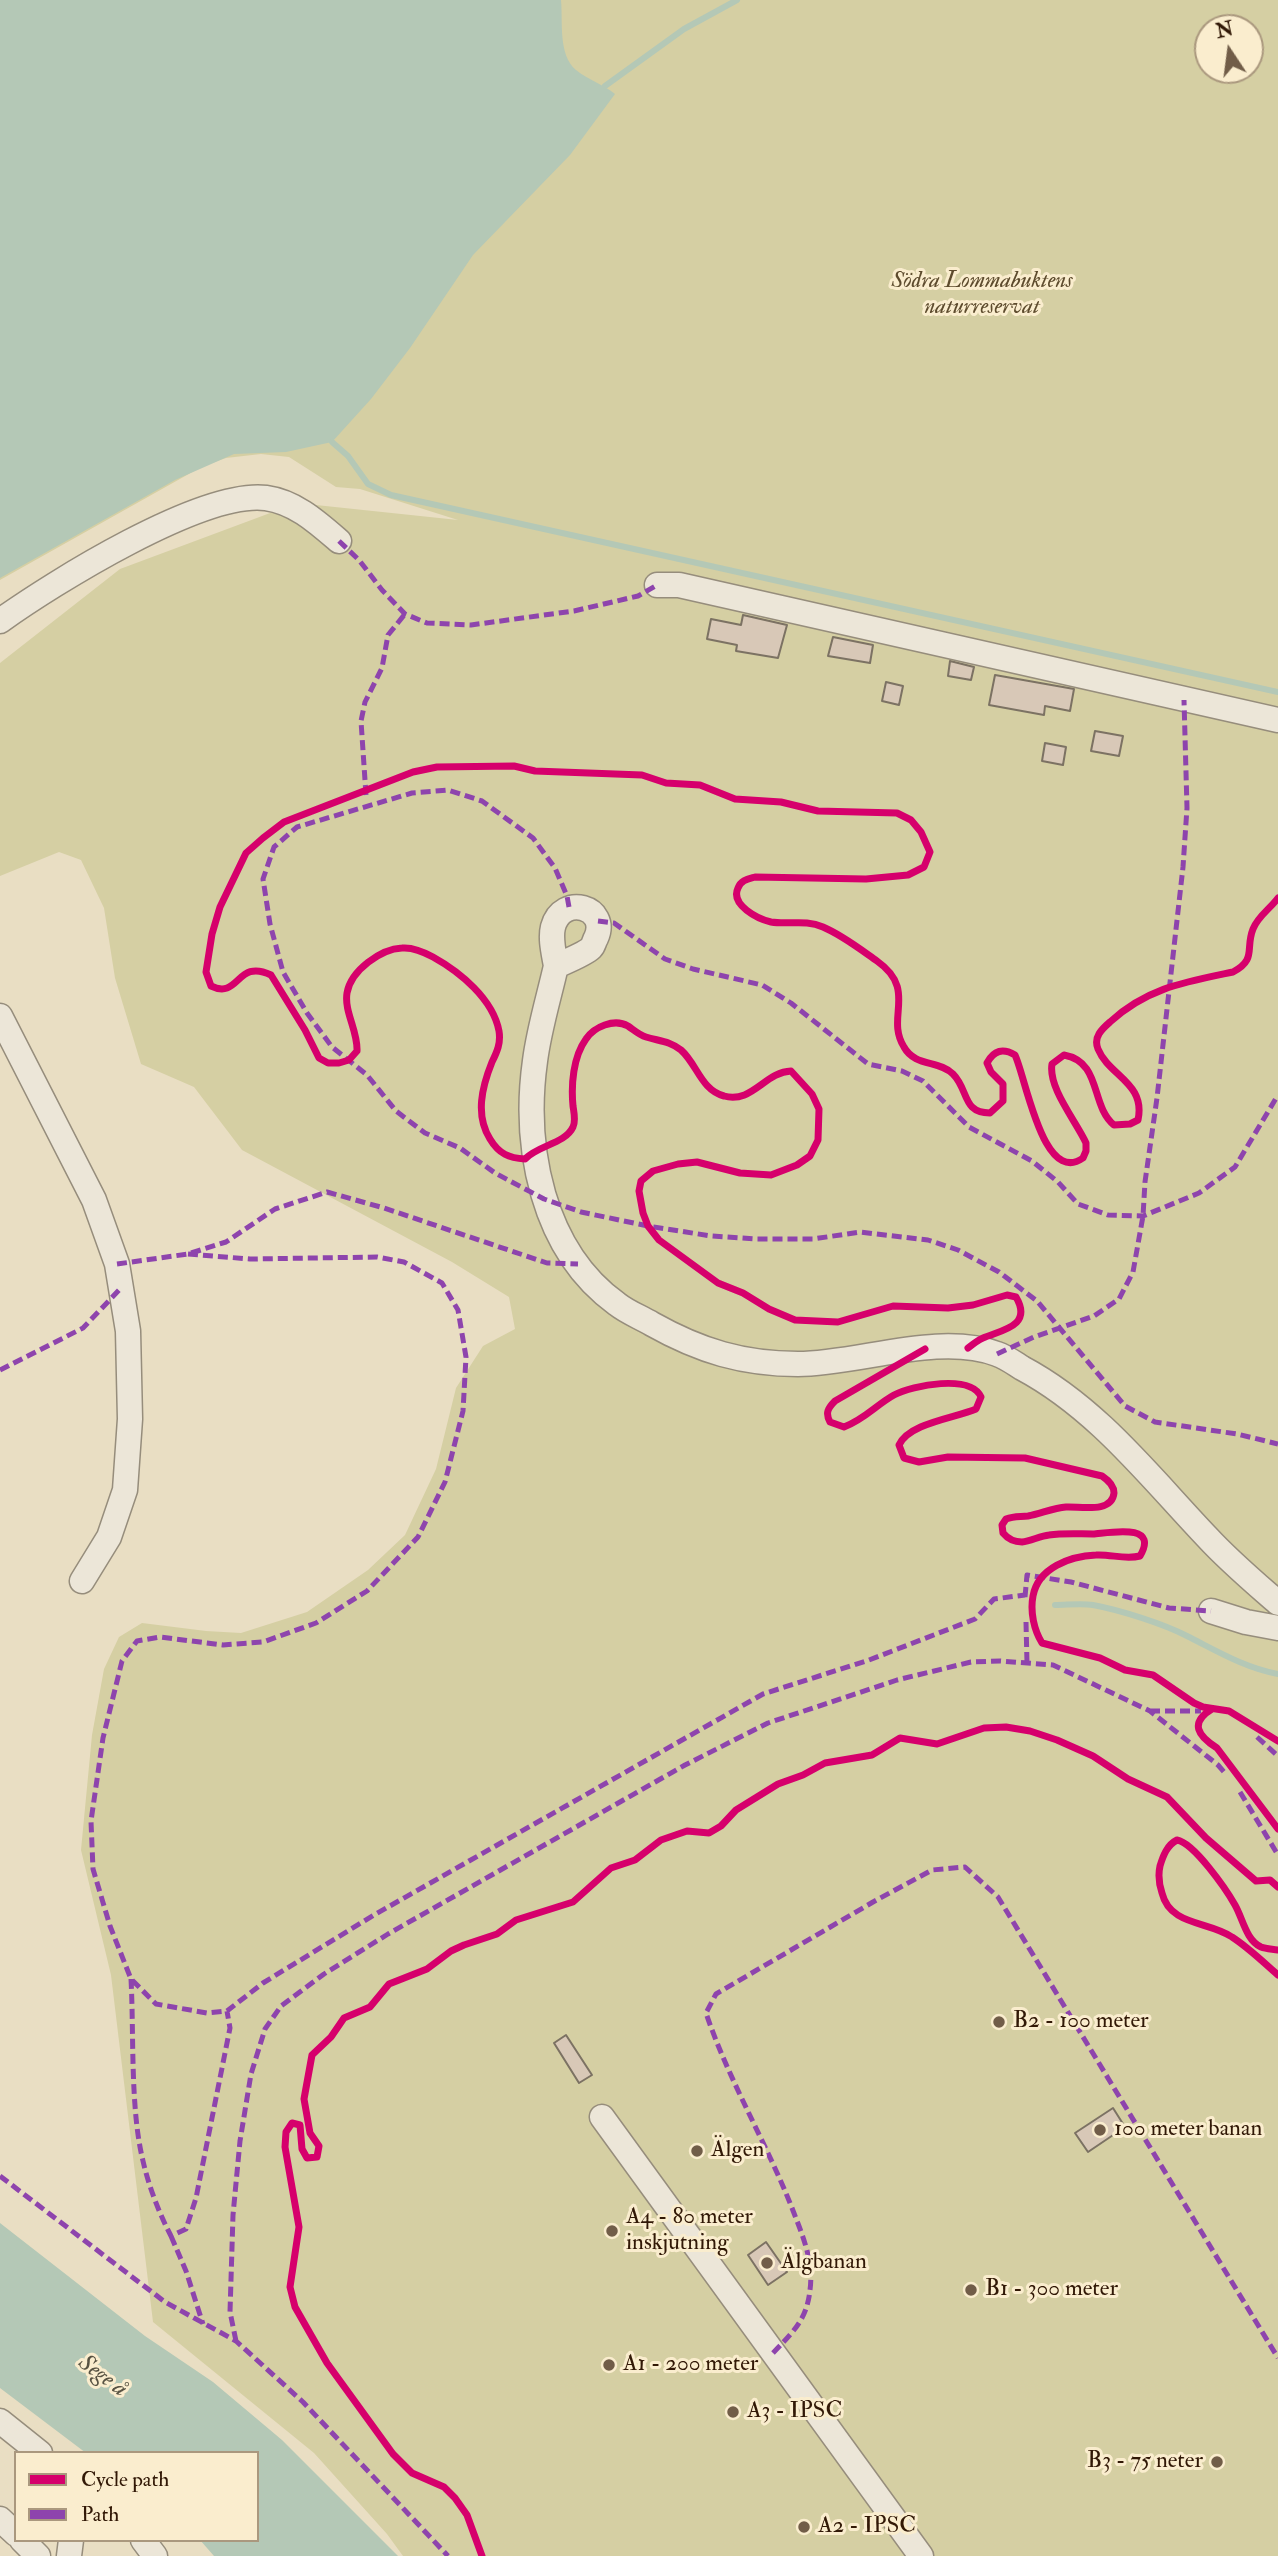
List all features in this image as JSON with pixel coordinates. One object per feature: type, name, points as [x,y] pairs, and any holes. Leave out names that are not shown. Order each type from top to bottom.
[{"type":"street","points":[[0,621],[93,562],[173,522],[233,499],[267,498],[307,513],[339,541]]},
{"type":"street","points":[[657,585],[679,585],[1278,720]]},
{"type":"street","points":[[556,966],[534,1061],[533,1150],[544,1199],[561,1240],[588,1278],[617,1304],[709,1352],[754,1361],[800,1364],[899,1350],[955,1348],[997,1354],[1069,1398],[1123,1446],[1209,1540],[1278,1603]]},
{"type":"street","points":[[0,1016],[94,1200],[117,1264],[128,1331],[130,1419],[125,1490],[109,1537],[82,1581]]},
{"type":"street","points":[[1211,1611],[1278,1628]]},
{"type":"street","points":[[602,2117],[920,2556]]},
{"type":"street","points":[[0,2421],[38,2451]]},
{"type":"street","points":[[0,2519],[14,2532]]},
{"type":"street","points":[[24,2542],[38,2556]]},
{"type":"green space","name":"Södra Lommabuktens naturreservat","points":[[0,0],[1278,0],[1278,2556],[403,2556],[387,2534],[314,2453],[153,2322],[111,1975],[81,1850],[92,1735],[104,1669],[119,1637],[142,1623],[241,1633],[307,1612],[368,1570],[405,1535],[436,1469],[456,1388],[483,1346],[515,1329],[509,1297],[452,1262],[242,1150],[194,1087],[141,1064],[115,978],[104,908],[81,860],[59,852],[0,876],[0,663],[120,569],[297,503],[458,520],[360,489],[336,487],[289,457],[261,454],[226,458],[203,466],[0,580]]},
{"type":"water","points":[[0,0],[561,0],[564,47],[570,64],[615,94],[570,155],[473,255],[410,348],[371,399],[332,442],[286,452],[234,454],[175,480],[0,578]]},
{"type":"water","name":"Sege å","points":[[0,2223],[145,2336],[213,2382],[282,2440],[398,2556],[214,2556],[202,2542],[259,2542],[259,2451],[83,2451],[0,2388]]},
{"type":"building","points":[[743,615],[787,625],[778,658],[736,651],[737,645],[707,639],[711,619],[741,625]]},
{"type":"building","points":[[833,637],[873,645],[870,663],[828,656]]},
{"type":"building","points":[[950,661],[974,667],[971,680],[948,676]]},
{"type":"building","points":[[995,675],[1074,689],[1070,711],[1045,706],[1044,715],[989,705]]},
{"type":"building","points":[[886,682],[903,686],[899,705],[882,701]]},
{"type":"building","points":[[1095,731],[1123,736],[1119,756],[1091,751]]},
{"type":"building","points":[[1045,743],[1066,747],[1063,765],[1042,761]]},
{"type":"building","points":[[566,2035],[592,2075],[579,2083],[554,2043]]},
{"type":"building","name":"100 meter banan","points":[[1113,2108],[1125,2127],[1088,2152],[1075,2133]]},
{"type":"building","name":"Älgbanan","points":[[766,2242],[787,2272],[768,2285],[748,2255]]},
{"type":"waterway","points":[[605,86],[684,29],[737,0]]},
{"type":"waterway","points":[[332,442],[348,456],[368,484],[391,495],[1278,692]]},
{"type":"waterway","points":[[1055,1605],[1088,1604],[1129,1614],[1177,1631],[1243,1663],[1278,1674]]},
{"type":"marked path","points":[[339,541],[405,614],[427,623],[471,625],[574,611],[638,596],[657,585]]},
{"type":"marked path","points":[[366,795],[361,721],[365,702],[382,668],[388,635],[405,614]]},
{"type":"marked path","points":[[997,1354],[1034,1337],[1094,1316],[1119,1299],[1133,1272],[1143,1216],[1183,867],[1187,808],[1184,700]]},
{"type":"marked path","points":[[569,907],[555,868],[533,838],[482,801],[448,790],[412,793],[297,827],[274,847],[263,879],[270,924],[283,972],[307,1013],[332,1047],[367,1075],[396,1111],[425,1133],[460,1148],[495,1173],[544,1199],[581,1212],[648,1226],[711,1236],[756,1239],[813,1239],[860,1232],[928,1240],[958,1250],[999,1272],[1037,1301],[1125,1406],[1155,1422],[1237,1434],[1278,1444]]},
{"type":"marked path","points":[[598,921],[614,923],[665,959],[693,969],[762,985],[791,1003],[868,1064],[902,1071],[923,1081],[969,1127],[1032,1161],[1058,1182],[1078,1204],[1108,1215],[1143,1216],[1199,1193],[1235,1167],[1278,1095]]},
{"type":"marked path","points":[[117,1264],[188,1254],[226,1242],[275,1209],[327,1192],[384,1208],[547,1263],[578,1264]]},
{"type":"marked path","points":[[188,1254],[250,1259],[377,1257],[404,1262],[442,1283],[458,1310],[466,1357],[463,1411],[445,1482],[418,1537],[367,1591],[316,1623],[263,1642],[223,1645],[160,1637],[137,1641],[122,1661],[103,1738],[91,1821],[93,1869],[110,1926],[131,1979],[156,2004],[207,2013],[227,2011],[263,1983],[374,1915],[763,1694],[869,1660],[975,1619],[994,1599],[1025,1595]]},
{"type":"marked path","points":[[0,1370],[83,1328],[121,1288]]},
{"type":"marked path","points":[[1025,1597],[1027,1575],[1071,1582],[1169,1608],[1211,1611]]},
{"type":"marked path","points":[[1026,1622],[1027,1663]]},
{"type":"marked path","points":[[236,2341],[230,2312],[233,2215],[240,2141],[251,2074],[265,2029],[281,2006],[324,1974],[388,1934],[685,1765],[768,1723],[897,1680],[971,1662],[1053,1665],[1150,1711],[1225,1773]]},
{"type":"marked path","points":[[1150,1711],[1201,1711]]},
{"type":"marked path","points":[[1257,1737],[1278,1756]]},
{"type":"marked path","points":[[1240,1792],[1278,1855]]},
{"type":"marked path","points":[[773,2353],[798,2325],[806,2310],[811,2279],[809,2258],[782,2183],[725,2063],[706,2013],[716,1994],[873,1902],[932,1870],[965,1867],[998,1897],[1278,2358]]},
{"type":"marked path","points":[[131,1979],[134,2095],[139,2140],[151,2190],[171,2236],[186,2229],[196,2198],[230,2028],[227,2011]]},
{"type":"marked path","points":[[0,2176],[165,2302],[236,2341],[303,2402],[448,2556]]},
{"type":"marked path","points":[[171,2236],[186,2271],[203,2324]]},
{"type":"cycle path","points":[[968,1348],[1018,1321],[1021,1315],[1016,1297],[1007,1295],[973,1305],[948,1308],[893,1306],[838,1322],[795,1320],[718,1283],[659,1240],[648,1226],[639,1191],[641,1181],[653,1171],[697,1162],[740,1173],[771,1175],[797,1165],[810,1156],[818,1140],[819,1109],[812,1094],[791,1071],[774,1076],[743,1096],[724,1096],[705,1083],[677,1047],[643,1036],[623,1024],[611,1023],[590,1035],[578,1054],[573,1080],[573,1127],[564,1137],[525,1159],[509,1156],[497,1148],[485,1130],[481,1111],[488,1072],[499,1043],[496,1019],[483,997],[474,988],[454,970],[433,957],[410,948],[394,949],[368,962],[354,976],[347,1000],[357,1051],[349,1060],[339,1063],[328,1063],[319,1058],[271,975],[260,971],[251,972],[228,988],[211,986],[206,972],[212,934],[220,907],[246,853],[284,822],[413,772],[437,767],[514,766],[535,771],[642,775],[666,783],[700,785],[735,799],[781,802],[818,811],[897,813],[911,820],[921,832],[930,852],[924,867],[908,875],[866,879],[755,877],[739,885],[738,900],[747,910],[771,922],[810,923],[823,927],[877,961],[896,982],[899,993],[899,1036],[904,1047],[914,1058],[953,1074],[970,1105],[975,1109],[990,1113],[1003,1101],[1003,1084],[991,1072],[987,1063],[999,1052],[1007,1051],[1015,1055],[1038,1126],[1057,1157],[1069,1163],[1083,1158],[1086,1143],[1058,1094],[1052,1064],[1064,1055],[1076,1059],[1090,1075],[1101,1107],[1114,1125],[1130,1124],[1138,1120],[1137,1097],[1132,1088],[1103,1058],[1097,1045],[1099,1034],[1124,1010],[1138,1001],[1167,988],[1233,972],[1240,967],[1248,958],[1255,924],[1278,898]]},
{"type":"cycle path","points":[[925,1349],[835,1401],[828,1411],[830,1422],[844,1427],[894,1395],[914,1388],[941,1384],[966,1386],[981,1397],[976,1409],[912,1431],[899,1445],[904,1458],[919,1462],[948,1457],[1025,1458],[1102,1476],[1114,1490],[1112,1500],[1107,1504],[1061,1508],[1012,1517],[1006,1519],[1002,1525],[1003,1533],[1011,1540],[1019,1542],[1054,1534],[1130,1532],[1143,1538],[1144,1545],[1140,1556],[1096,1555],[1076,1558],[1057,1565],[1041,1578],[1033,1596],[1032,1614],[1042,1643],[1100,1658],[1125,1670],[1153,1675],[1194,1703],[1229,1711],[1278,1741]]},
{"type":"cycle path","points":[[1212,1709],[1200,1719],[1198,1724],[1201,1734],[1217,1748],[1278,1829]]},
{"type":"cycle path","points":[[482,2556],[467,2515],[455,2498],[444,2487],[412,2473],[393,2454],[327,2363],[295,2307],[290,2287],[299,2227],[285,2147],[286,2132],[292,2123],[300,2125],[302,2149],[307,2158],[317,2157],[319,2146],[310,2133],[304,2099],[312,2055],[331,2037],[344,2018],[370,2007],[389,1984],[427,1969],[451,1951],[497,1934],[516,1920],[573,1902],[611,1868],[635,1860],[661,1840],[687,1831],[709,1833],[721,1826],[736,1810],[778,1784],[825,1763],[872,1755],[900,1738],[937,1744],[984,1728],[1006,1727],[1057,1740],[1093,1756],[1128,1779],[1167,1797],[1206,1838],[1256,1881],[1270,1880],[1278,1887]]},
{"type":"cycle path","points":[[1278,1950],[1256,1944],[1245,1929],[1225,1889],[1192,1849],[1177,1840],[1171,1845],[1166,1851],[1159,1873],[1166,1904],[1182,1917],[1232,1937],[1278,1975]]},
{"type":"place","name":"B2 - 100 meter","points":[[999,2022]]},
{"type":"place","name":"100 meter banan","points":[[1100,2130]]},
{"type":"place","name":"Älgen","points":[[697,2151]]},
{"type":"place","name":"A4 - 80 meter inskjutning","points":[[612,2231]]},
{"type":"place","name":"Älgbanan","points":[[767,2263]]},
{"type":"place","name":"B1 - 300 meter","points":[[971,2290]]},
{"type":"place","name":"A1 - 200 meter","points":[[609,2365]]},
{"type":"place","name":"A3 - IPSC","points":[[733,2412]]},
{"type":"place","name":"B3 - 75 neter","points":[[1217,2462]]},
{"type":"place","name":"A2 - IPSC","points":[[804,2527]]}]
